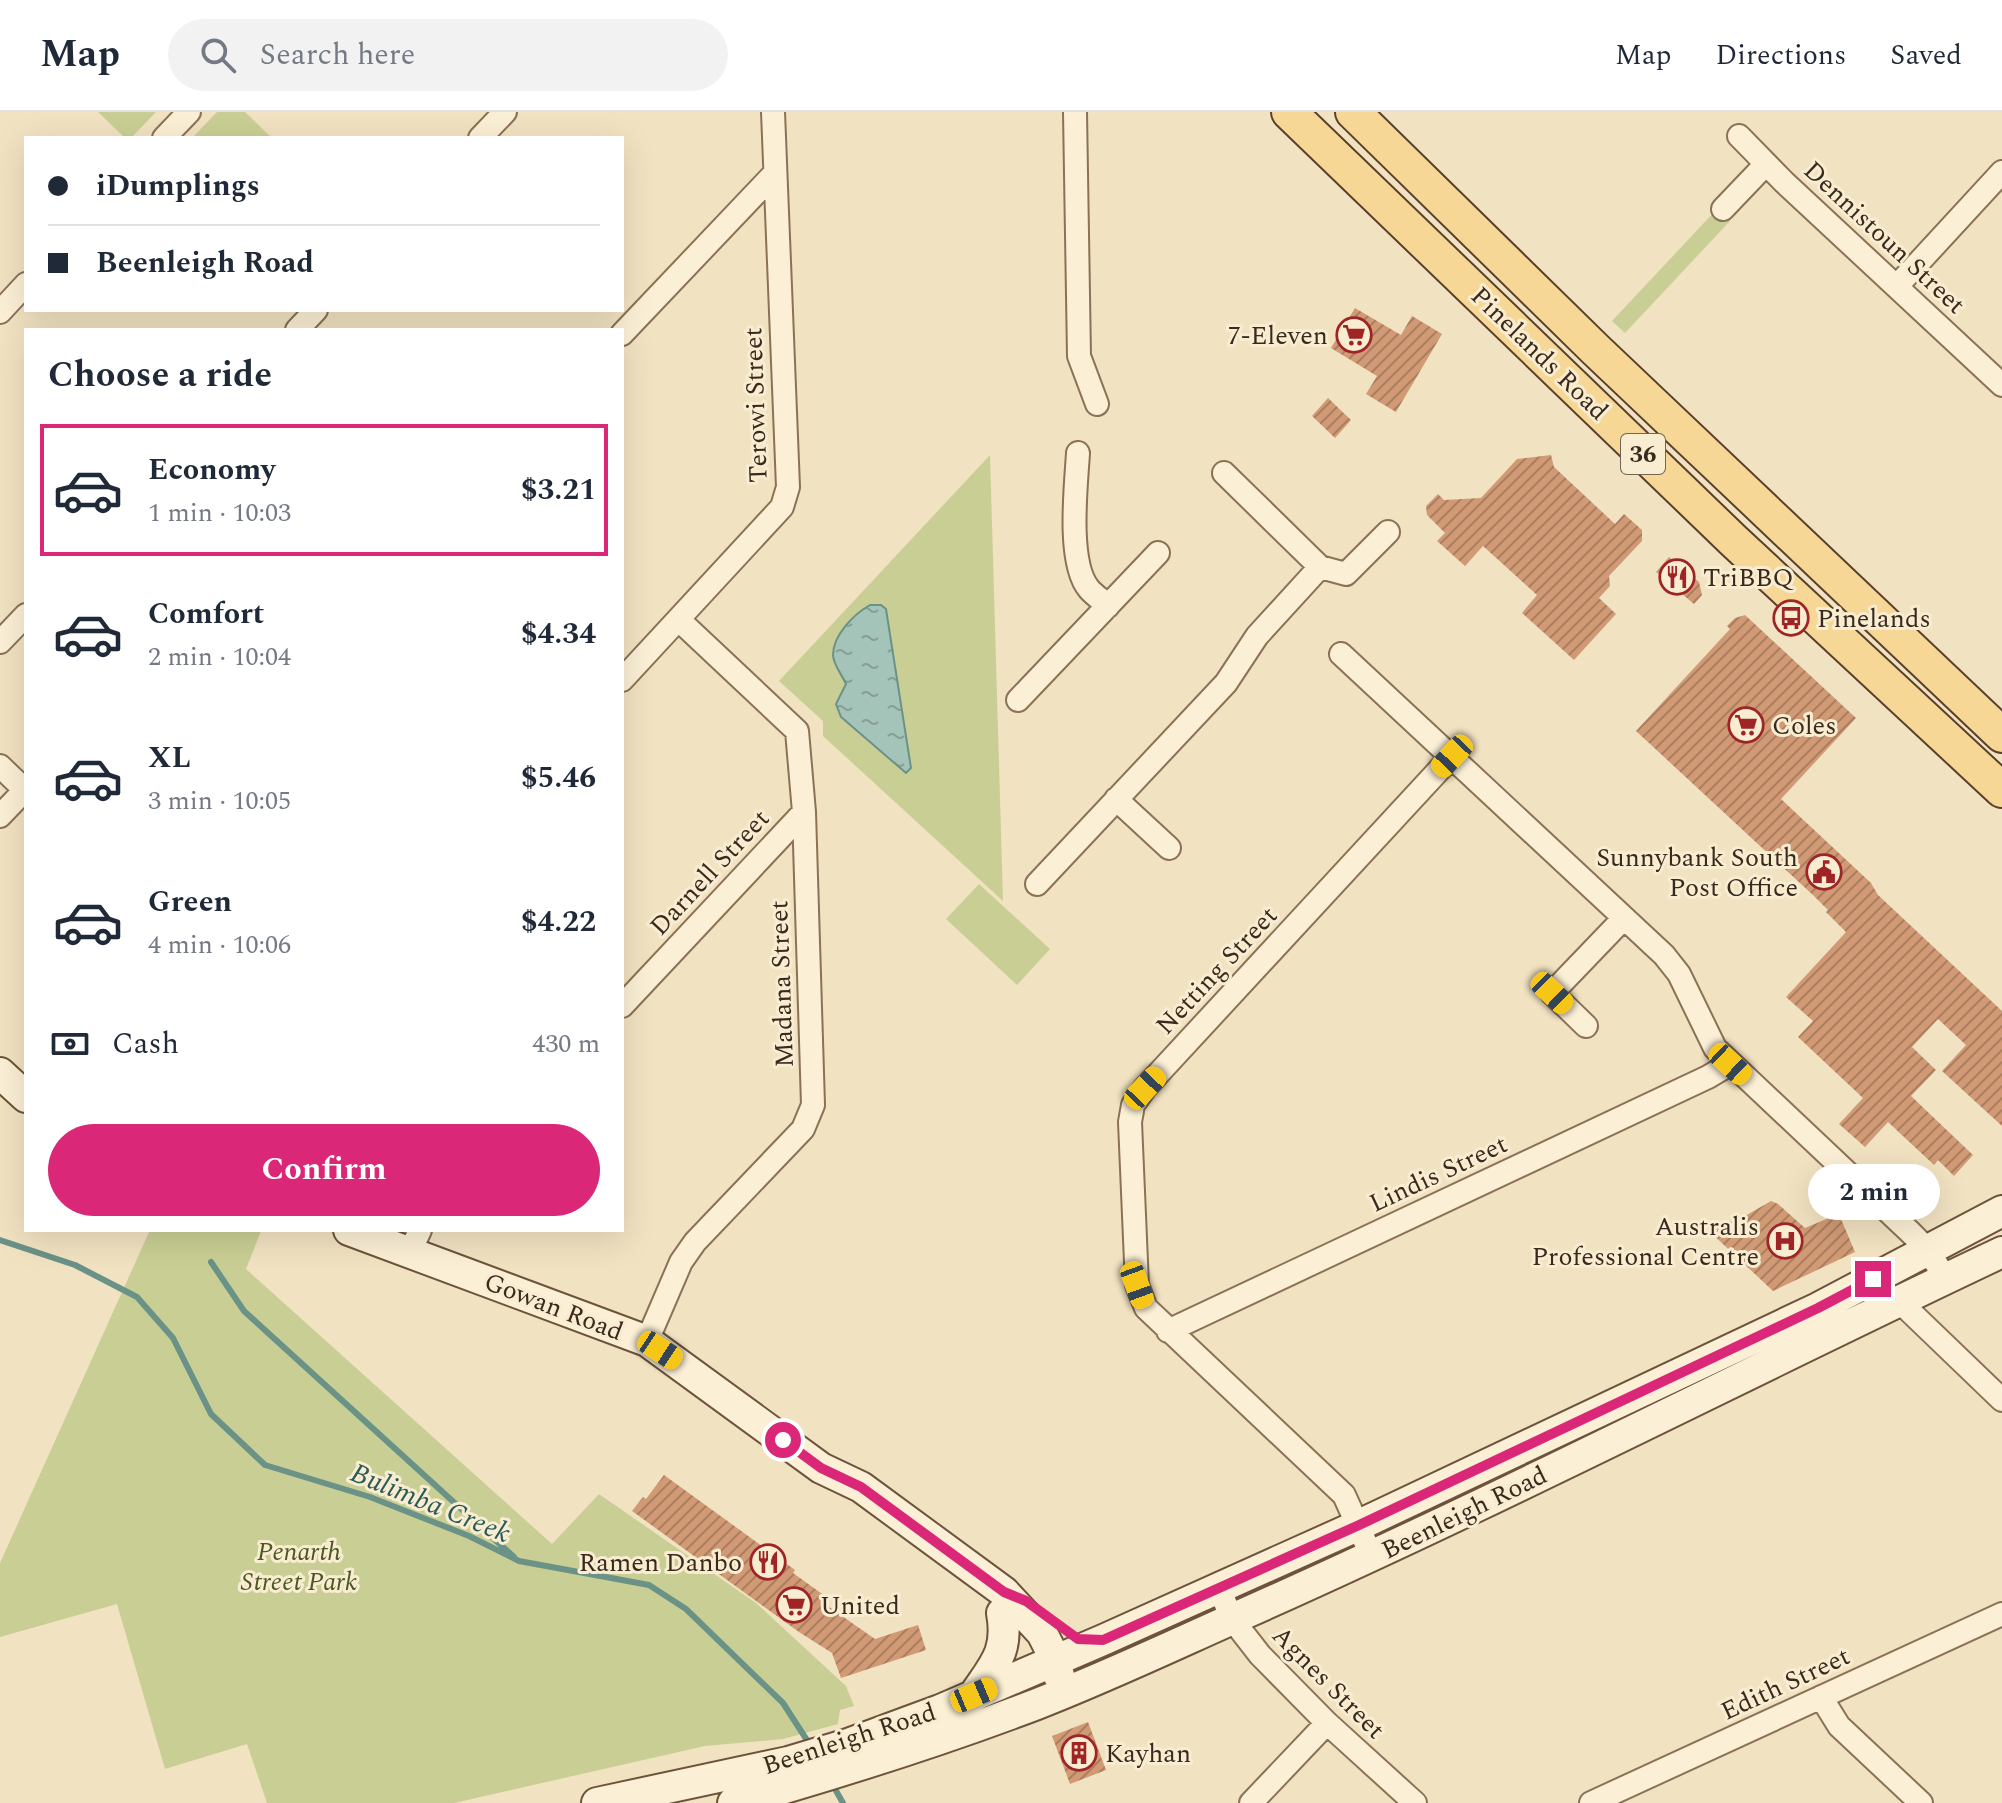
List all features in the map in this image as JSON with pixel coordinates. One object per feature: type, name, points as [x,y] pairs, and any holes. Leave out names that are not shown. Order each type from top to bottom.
[{"type":"main road","name":"Pinelands Road","points":[[1289,112],[1734,541],[2002,790]]},
{"type":"main road","name":"Pinelands Road","points":[[1353,112],[1596,350],[2002,735]]},
{"type":"main road","points":[[0,1073],[24,1095]]},
{"type":"main road","name":"Beenleigh Road","points":[[852,1756],[974,1695],[1357,1526],[1818,1308],[2002,1211]]},
{"type":"main road","name":"Gowan Road","points":[[361,1232],[415,1241],[647,1341],[821,1468],[861,1487],[1003,1602],[1035,1624],[1047,1663],[1062,1693]]},
{"type":"main road","name":"Beenleigh Road","points":[[597,1803],[793,1773],[1062,1693],[1372,1557],[2002,1252]]},
{"type":"main road","points":[[974,1695],[1003,1649],[1006,1632],[1003,1602],[1026,1601],[1078,1639],[1103,1640]]},
{"type":"main road","name":"Beenleigh Road","points":[[733,1803],[793,1773]]},
{"type":"street","points":[[166,136],[189,112]]},
{"type":"street","points":[[482,136],[505,112]]},
{"type":"street","name":"Terowi Street","points":[[624,678],[782,507],[788,487],[773,112]]},
{"type":"street","points":[[1075,112],[1079,356],[1097,404]]},
{"type":"street","name":"Dennistoun Street","points":[[1739,136],[2002,385]]},
{"type":"street","name":"Dennistoun Street","points":[[1723,209],[1766,164]]},
{"type":"street","points":[[1897,286],[2002,172]]},
{"type":"street","points":[[624,332],[775,173]]},
{"type":"street","points":[[0,312],[24,286]]},
{"type":"street","points":[[299,328],[314,312]]},
{"type":"street","points":[[1078,453],[1074,518],[1078,568],[1088,588],[1108,606]]},
{"type":"street","points":[[1224,473],[1320,567],[1346,574],[1388,532]]},
{"type":"street","points":[[1018,700],[1158,553]]},
{"type":"street","points":[[1037,884],[1226,683],[1257,636],[1320,567]]},
{"type":"street","points":[[0,642],[24,617]]},
{"type":"street","name":"Madana Street","points":[[647,1341],[681,1262],[695,1242],[803,1129],[813,1105],[804,812],[797,731],[679,620]]},
{"type":"street","points":[[1341,654],[1664,955],[1679,974],[1715,1048],[1927,1249],[1946,1279]]},
{"type":"street","name":"Netting Street","points":[[1372,1557],[1344,1495],[1146,1308],[1137,1285],[1130,1122],[1133,1105],[1145,1088],[1452,756]]},
{"type":"street","points":[[0,766],[24,788]]},
{"type":"street","points":[[0,816],[24,792]]},
{"type":"street","points":[[1116,799],[1169,848]]},
{"type":"street","name":"Darnell Street","points":[[624,1004],[804,812]]},
{"type":"street","points":[[1586,1026],[1552,993],[1624,918]]},
{"type":"street","name":"Lindis Street","points":[[1168,1331],[1730,1064]]},
{"type":"street","points":[[1898,1300],[2002,1400]]},
{"type":"street","name":"Agnes Street","points":[[1219,1588],[1232,1619],[1260,1655],[1327,1723],[1415,1803]]},
{"type":"street","name":"Edith Street","points":[[1591,1803],[2002,1614]]},
{"type":"street","points":[[1821,1697],[1839,1726],[1921,1803]]},
{"type":"street","points":[[1251,1803],[1327,1723]]},
{"type":"green space","points":[[98,112],[156,112],[133,136],[123,136]]},
{"type":"green space","points":[[217,112],[245,112],[270,136],[194,136]]},
{"type":"green space","points":[[1717,209],[1730,221],[1625,333],[1612,321]]},
{"type":"green space","points":[[990,455],[1003,901],[823,736],[823,721],[779,681]]},
{"type":"green space","points":[[979,884],[1050,949],[1017,985],[946,919]]},
{"type":"green space","name":"Penarth Street Park","points":[[149,1232],[261,1232],[246,1269],[552,1544],[599,1494],[756,1603],[846,1686],[854,1706],[840,1710],[838,1724],[783,1739],[705,1746],[454,1803],[267,1803],[247,1744],[165,1769],[117,1604],[0,1637],[0,1563]]},
{"type":"water","points":[[870,605],[881,605],[886,609],[911,768],[906,773],[841,717],[836,704],[846,684],[834,662],[834,647],[846,626]]},
{"type":"building","name":"7-Eleven","points":[[1355,308],[1401,335],[1412,316],[1442,334],[1396,412],[1366,394],[1377,376],[1331,348]]},
{"type":"building","points":[[1328,398],[1351,420],[1335,438],[1312,416]]},
{"type":"building","points":[[1551,455],[1554,467],[1615,524],[1624,514],[1642,530],[1642,541],[1609,576],[1610,586],[1599,598],[1616,614],[1574,660],[1522,613],[1537,595],[1483,546],[1465,566],[1437,541],[1445,533],[1427,515],[1426,506],[1438,494],[1444,500],[1481,498],[1517,459]]},
{"type":"building","name":"TriBBQ","points":[[1669,557],[1699,582],[1702,595],[1694,604],[1656,572]]},
{"type":"building","points":[[1745,615],[1856,718],[1781,799],[2002,1011],[2002,1126],[1942,1071],[1966,1045],[1938,1019],[1912,1047],[1936,1070],[1911,1096],[1973,1155],[1954,1176],[1938,1160],[1934,1165],[1888,1122],[1865,1147],[1839,1124],[1863,1098],[1798,1037],[1813,1021],[1786,997],[1846,932],[1814,896],[1636,731],[1730,629],[1727,626],[1735,618]]},
{"type":"building","name":"Australis Professional Centre","points":[[1771,1201],[1805,1228],[1836,1215],[1838,1220],[1841,1219],[1855,1252],[1773,1291],[1708,1230],[1745,1216]]},
{"type":"building","points":[[664,1475],[795,1570],[793,1573],[825,1596],[822,1602],[875,1639],[918,1625],[926,1650],[841,1678],[832,1653],[632,1511],[643,1497],[646,1499]]},
{"type":"building","name":"Kayhan","points":[[1088,1722],[1106,1770],[1070,1784],[1052,1736]]},
{"type":"waterway","name":"Bulimba Creek","points":[[0,1240],[75,1265],[137,1297],[173,1338],[211,1414],[265,1465],[370,1497],[469,1536],[519,1561],[649,1585],[686,1609],[783,1703],[812,1748]]},
{"type":"waterway","points":[[211,1262],[244,1311],[514,1557]]},
{"type":"waterway","name":"Bulimba Creek","points":[[831,1782],[843,1803]]},
{"type":"place","name":"7-Eleven","points":[[1354,335]]},
{"type":"place","name":"TriBBQ","points":[[1677,577]]},
{"type":"place","name":"Pinelands","points":[[1791,618]]},
{"type":"place","name":"Coles","points":[[1746,725]]},
{"type":"place","name":"Sunnybank South Post Office","points":[[1824,872]]},
{"type":"place","name":"Australis Professional Centre","points":[[1785,1241]]},
{"type":"place","name":"Ramen Danbo","points":[[768,1562]]},
{"type":"place","name":"United","points":[[794,1605]]},
{"type":"place","name":"Kayhan","points":[[1079,1753]]},
{"type":"route","points":[[783,1440],[821,1468],[861,1487],[1004,1592],[1026,1601],[1062,1629],[1078,1639],[1103,1640],[1357,1526],[1818,1308],[1873,1279]]}]
